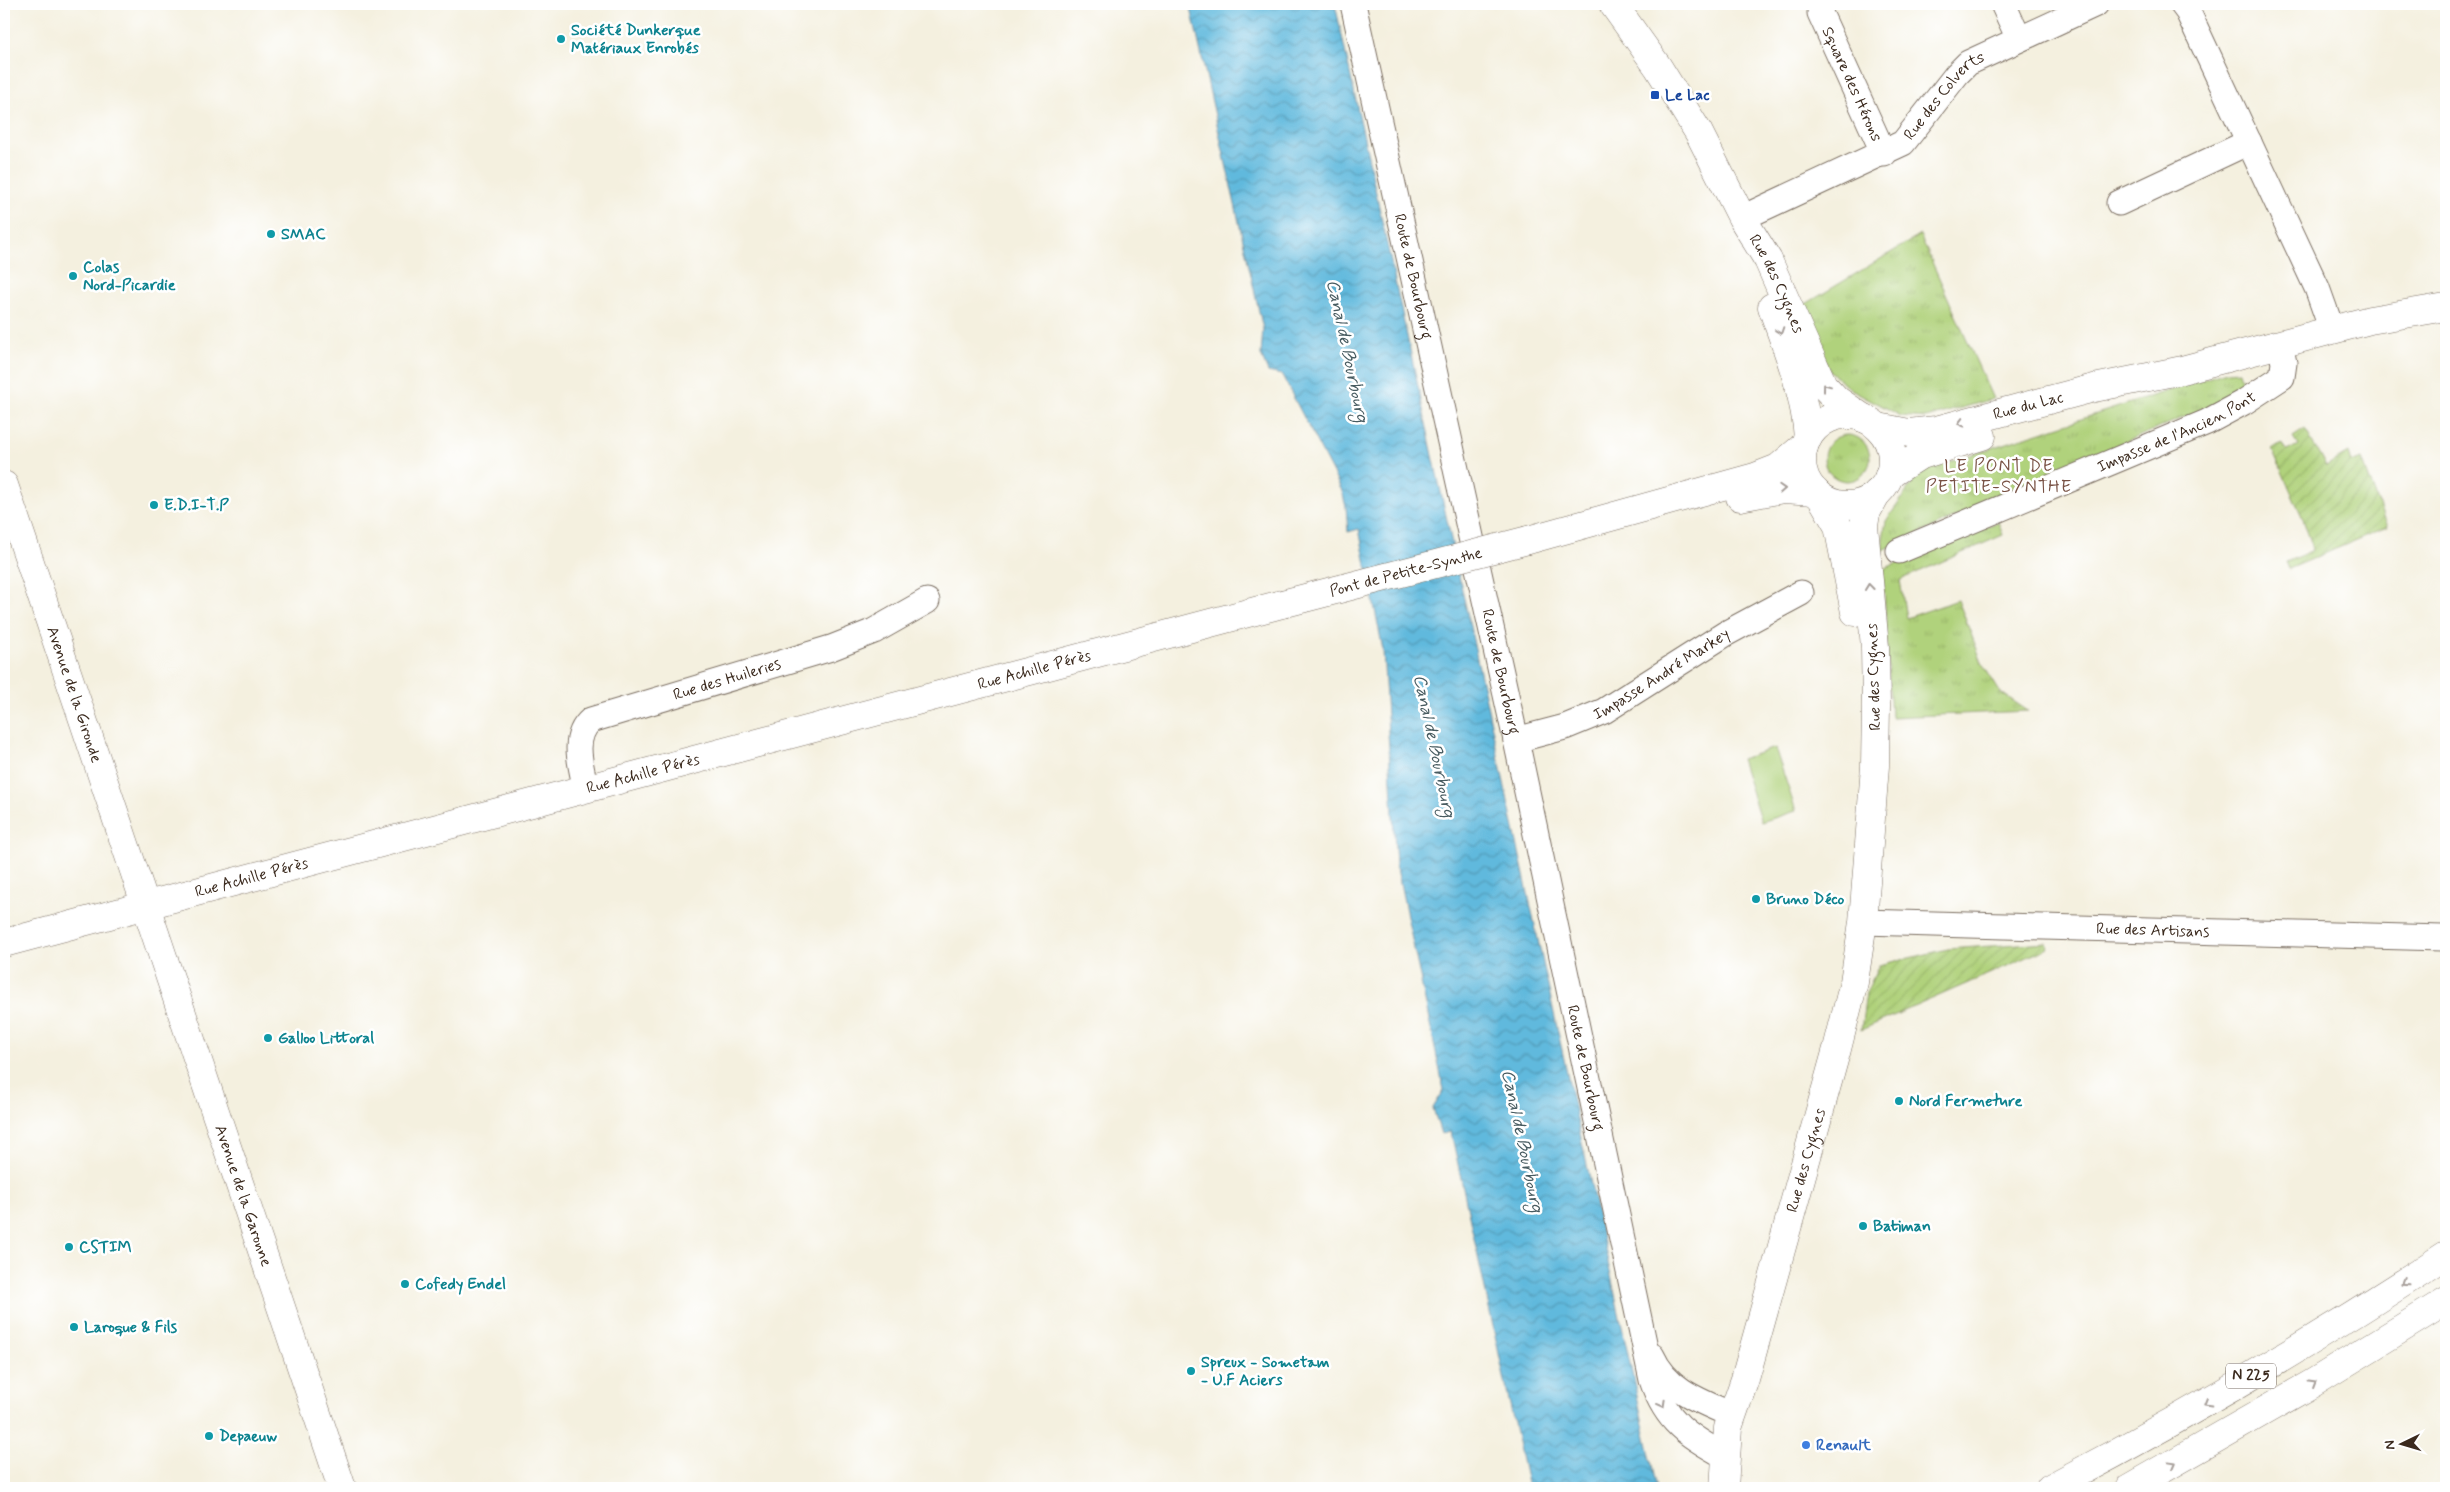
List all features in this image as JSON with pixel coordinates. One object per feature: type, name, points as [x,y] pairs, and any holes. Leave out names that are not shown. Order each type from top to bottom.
[{"type":"main road","name":"Rue des Cygnes","points":[[1613,4],[1679,99],[1699,133],[1742,218],[1763,250],[1779,281],[1823,385],[1837,400],[1870,423]]},
{"type":"main road","name":"Rue des Cygnes","points":[[1742,218],[1800,390],[1806,414],[1806,442]]},
{"type":"main road","name":"Rue du Lac","points":[[2370,320],[2415,302],[2446,293]]},
{"type":"main road","name":"Rue du Lac","points":[[1870,423],[1902,432],[1930,431],[2094,388],[2178,371],[2370,320],[2446,307]]},
{"type":"main road","name":"Rue du Lac","points":[[1883,484],[1911,460],[1926,453],[2106,397],[2178,371]]},
{"type":"main road","points":[[1528,540],[1755,477],[1778,468],[1806,442],[1818,425],[1834,417],[1846,415],[1870,423],[1890,448],[1892,461],[1883,484],[1865,501],[1852,505],[1834,503],[1818,494],[1808,483],[1803,470],[1802,460],[1806,442]]},
{"type":"main road","name":"Rue des Cygnes","points":[[1724,1488],[1725,1456],[1732,1415],[1745,1379],[1854,982],[1863,922],[1875,766],[1876,687],[1873,625],[1864,526],[1866,513],[1883,484]]},
{"type":"main road","name":"Avenue de la Gironde","points":[[4,485],[145,904]]},
{"type":"main road","points":[[1528,540],[1652,518],[1771,490],[1818,494]]},
{"type":"main road","name":"Rue des Cygnes","points":[[1818,494],[1834,518],[1841,536],[1856,620],[1867,751],[1868,863]]},
{"type":"main road","name":"Pont de Petite-Synthe","points":[[1282,604],[1528,540]]},
{"type":"main road","name":"Rue Achille Pérès","points":[[4,943],[145,904],[1282,604]]},
{"type":"main road","name":"Avenue de la Garonne","points":[[145,904],[342,1488]]},
{"type":"main road","name":"N 225","points":[[2050,1488],[2210,1401],[2446,1256]]},
{"type":"main road","name":"N 225","points":[[2130,1488],[2313,1383],[2446,1301]]},
{"type":"street","name":"Route de Bourbourg","points":[[1353,4],[1516,740],[1652,1380],[1667,1412],[1690,1436],[1725,1456]]},
{"type":"street","points":[[2002,4],[2019,39]]},
{"type":"street","name":"Rue des Colverts","points":[[1742,218],[1884,154],[1909,138],[1962,68],[1977,58],[2096,4]]},
{"type":"street","points":[[2182,4],[2188,12],[2317,288],[2332,330]]},
{"type":"street","name":"Square des Hérons","points":[[1820,13],[1884,154]]},
{"type":"street","points":[[2119,202],[2249,142]]},
{"type":"street","name":"Impasse de l'Ancien Pont","points":[[1900,551],[2207,422],[2244,402],[2282,377],[2284,363],[2280,344]]},
{"type":"street","name":"Impasse André Markey","points":[[1516,740],[1572,725],[1604,711],[1725,634],[1801,593]]},
{"type":"street","name":"Rue des Huileries","points":[[586,789],[580,758],[579,740],[581,731],[591,720],[831,648],[874,631],[928,601]]},
{"type":"street","name":"Rue des Artisans","points":[[1863,922],[2442,938]]},
{"type":"street","name":"Route de Bourbourg","points":[[1645,1341],[1656,1364],[1668,1380],[1692,1398],[1732,1415]]},
{"type":"green space","points":[[1920,235],[1993,399],[1926,418],[1901,416],[1851,389],[1830,371],[1804,305]]},
{"type":"green space","points":[[2239,371],[2243,385],[2237,395],[2056,471],[1881,551],[1886,521],[1921,471],[2226,372]]},
{"type":"green space","points":[[2305,429],[2326,466],[2348,453],[2351,463],[2362,459],[2387,527],[2289,569],[2286,562],[2313,550],[2304,521],[2272,449],[2281,443],[2287,451],[2298,445],[2293,437]]},
{"type":"green space","points":[[1852,435],[1864,441],[1869,449],[1869,467],[1864,475],[1856,480],[1842,481],[1830,475],[1825,467],[1824,453],[1830,441],[1838,436]]},
{"type":"green space","points":[[1998,522],[2003,535],[1900,580],[1906,618],[1958,600],[1983,665],[2000,692],[2028,711],[1891,717],[1883,569]]},
{"type":"green space","points":[[1775,748],[1796,811],[1761,822],[1741,759]]},
{"type":"green space","points":[[2047,942],[2048,948],[1861,1030],[1866,993],[1879,965],[1948,949]]},
{"type":"water","name":"Canal de Bourbourg","points":[[1190,4],[1335,4],[1657,1488],[1528,1488],[1451,1132],[1441,1134],[1433,1108],[1444,1090],[1396,864],[1383,650],[1359,529],[1348,532],[1346,507],[1342,491],[1282,375],[1268,372],[1261,355],[1263,329]]},
{"type":"place","name":"Société Dunkerque Matériaux Enrobés","points":[[561,39]]},
{"type":"place","name":"Le Lac","points":[[1655,95]]},
{"type":"place","name":"SMAC","points":[[271,234]]},
{"type":"place","name":"Colas Nord-Picardie","points":[[73,276]]},
{"type":"place","name":"E.D.I-T.P","points":[[154,505]]},
{"type":"place","name":"Bruno Déco","points":[[1756,899]]},
{"type":"place","name":"Galloo Littoral","points":[[268,1038]]},
{"type":"place","name":"Nord Fermeture","points":[[1899,1101]]},
{"type":"place","name":"Batiman","points":[[1863,1226]]},
{"type":"place","name":"CSTIM","points":[[69,1247]]},
{"type":"place","name":"Cofedy Endel","points":[[405,1284]]},
{"type":"place","name":"Laroque & Fils","points":[[74,1327]]},
{"type":"place","name":"Spreux - Sometam - U.F Aciers","points":[[1191,1371]]},
{"type":"place","name":"Depaeuw","points":[[209,1436]]},
{"type":"place","name":"Renault","points":[[1806,1445]]},
{"type":"district","name":"LE PONT DE PETITE-SYNTHE","points":[[1999,476]]}]
